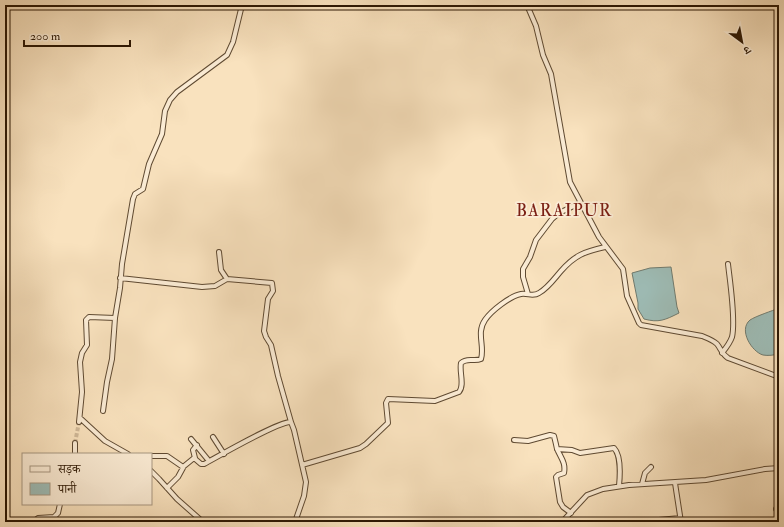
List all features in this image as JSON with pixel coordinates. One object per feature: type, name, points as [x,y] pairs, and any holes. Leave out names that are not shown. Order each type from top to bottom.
[{"type":"street","points":[[103,411],[112,359],[114,318],[120,288],[120,278],[133,196],[143,189],[149,164],[162,134],[167,105],[177,92],[228,55],[233,42],[242,5]]},
{"type":"street","points":[[526,5],[536,26],[543,55],[551,74],[569,179],[580,203],[605,246],[624,272],[628,296],[641,326],[702,336],[717,344],[722,353],[728,358],[779,378]]},
{"type":"street","points":[[528,294],[523,277],[523,269],[530,257],[536,240],[552,219],[559,213],[580,203]]},
{"type":"street","points":[[302,465],[363,446],[388,424],[386,406],[388,400],[436,401],[459,392],[462,389],[460,372],[461,363],[466,360],[477,360],[482,357],[480,333],[482,325],[492,311],[522,294],[536,295],[544,290],[566,266],[581,254],[605,246]]},
{"type":"street","points":[[219,252],[221,270],[227,280]]},
{"type":"street","points":[[722,353],[729,344],[733,331],[728,264]]},
{"type":"street","points":[[120,278],[202,288],[215,286],[227,280],[269,282],[272,284],[272,291],[268,299],[264,331],[271,345],[305,475],[306,488],[295,522]]},
{"type":"street","points":[[114,318],[87,318],[87,345],[82,353],[80,362],[82,392],[79,420],[105,441],[126,453]]},
{"type":"street","points":[[197,445],[193,450],[195,458],[202,464],[287,422],[292,424]]},
{"type":"street","points":[[514,440],[533,440],[552,435],[554,436],[565,470],[564,473],[556,477],[558,495],[561,505],[571,513]]},
{"type":"street","points":[[213,437],[224,454]]},
{"type":"street","points":[[191,439],[209,461]]},
{"type":"street","points":[[75,443],[75,453]]},
{"type":"street","points":[[558,449],[572,450],[580,453],[609,448],[615,449],[620,474],[619,486]]},
{"type":"street","points":[[152,456],[166,455],[181,466],[184,466]]},
{"type":"street","points":[[167,488],[178,477],[184,466],[195,458]]},
{"type":"street","points":[[642,484],[644,473],[652,466]]},
{"type":"street","points":[[562,522],[590,493],[603,489],[619,486],[706,480],[765,469],[779,468]]},
{"type":"street","points":[[152,472],[182,504],[203,522]]},
{"type":"street","points":[[648,521],[681,520],[675,483]]},
{"type":"street","points":[[33,522],[38,518],[54,517],[58,513],[60,505]]},
{"type":"water","points":[[671,267],[679,313],[662,320],[654,321],[644,319],[638,309],[632,273],[650,268]]},
{"type":"water","points":[[779,308],[779,354],[763,355],[755,350],[751,345],[745,329],[747,324],[753,318]]},
{"type":"tunnel","points":[[75,443],[79,422]]},
{"type":"district","name":"BARAIPUR","points":[[564,210]]}]
